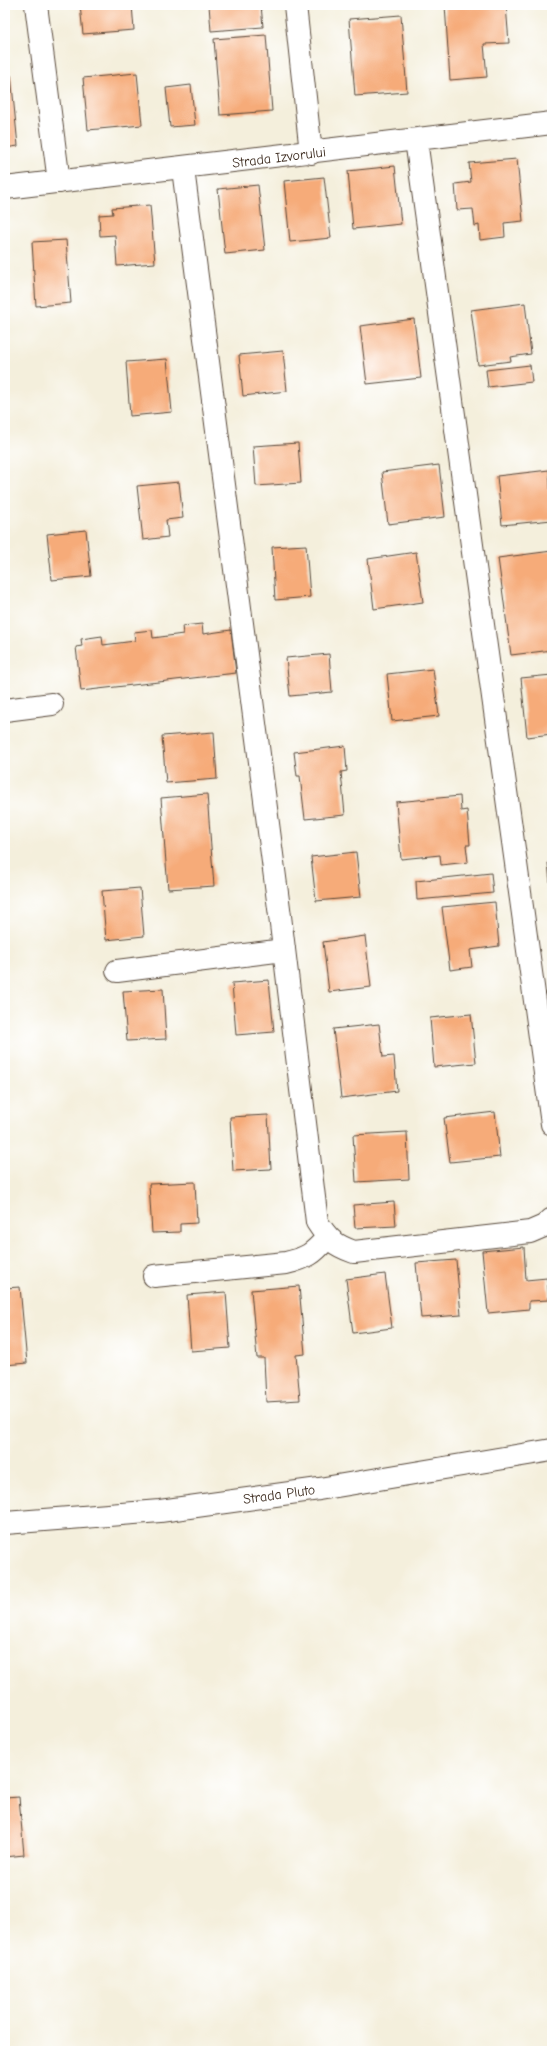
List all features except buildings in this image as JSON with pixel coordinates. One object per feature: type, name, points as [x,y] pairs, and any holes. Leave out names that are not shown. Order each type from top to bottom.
[{"type":"street","points":[[36,5],[58,182]]},
{"type":"street","points":[[295,5],[311,153]]},
{"type":"street","name":"Strada Izvorului","points":[[5,188],[183,169],[552,123]]},
{"type":"street","points":[[416,140],[552,1124]]},
{"type":"street","points":[[183,169],[284,950],[317,1222],[327,1238],[339,1247],[354,1252],[530,1232],[544,1226],[552,1219]]},
{"type":"street","points":[[5,710],[52,704]]},
{"type":"street","points":[[117,971],[284,950]]},
{"type":"street","points":[[154,1276],[286,1263],[304,1258],[314,1252],[327,1238]]},
{"type":"street","name":"Strada Pluto","points":[[5,1523],[168,1510],[327,1487],[552,1450]]}]
